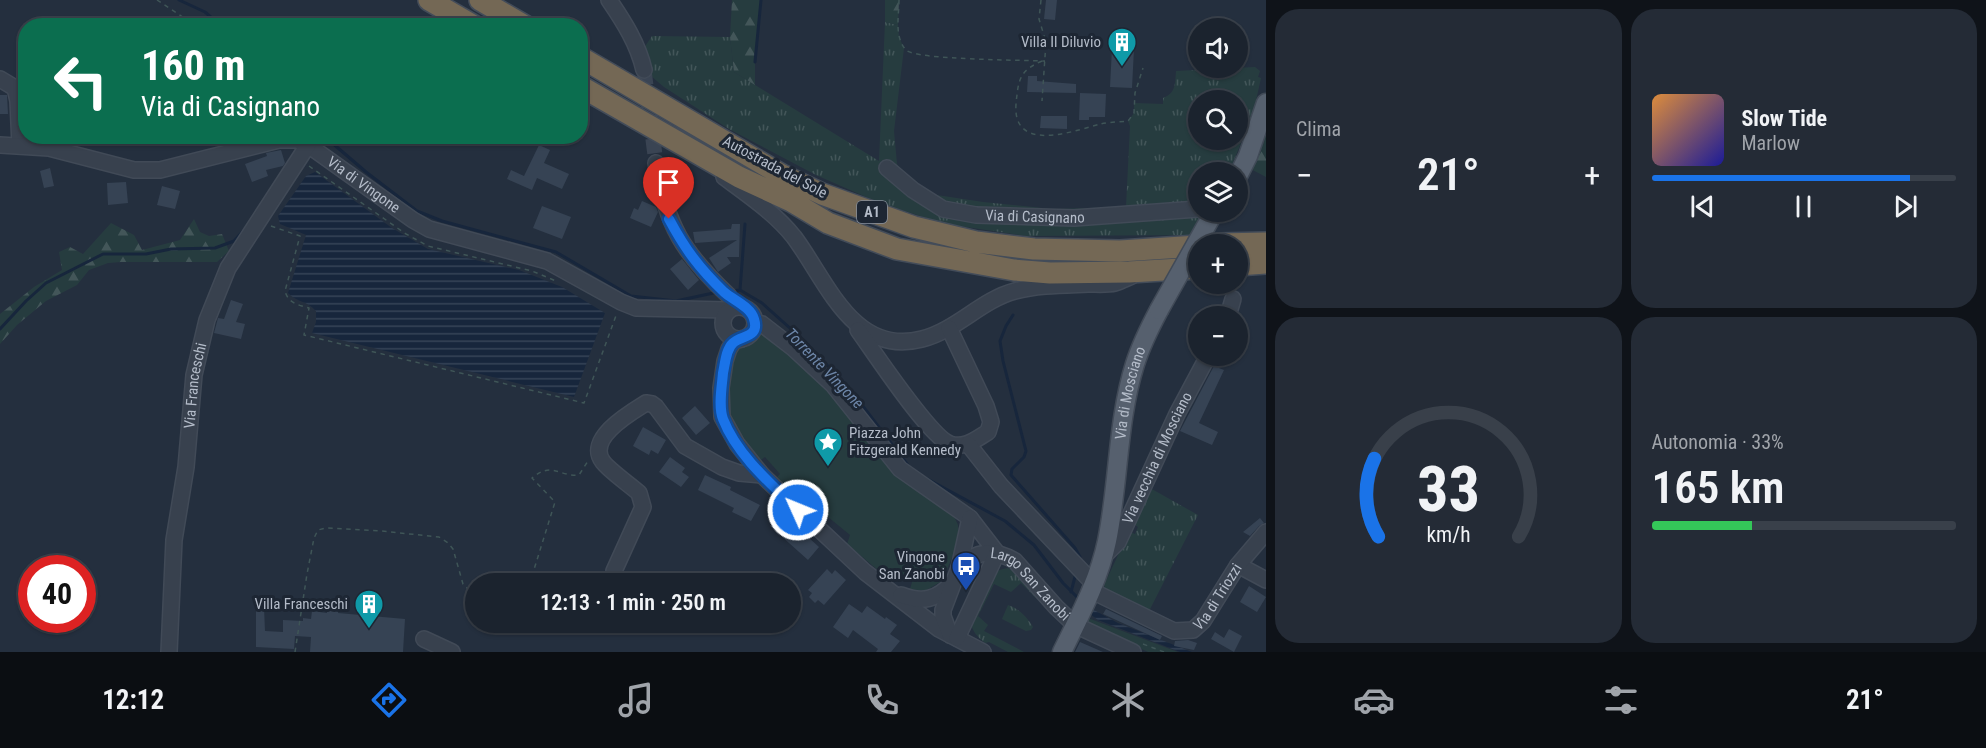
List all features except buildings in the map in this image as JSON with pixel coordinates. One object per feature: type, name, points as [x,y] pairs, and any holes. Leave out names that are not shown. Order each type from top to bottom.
[{"type":"highway","points":[[429,0],[460,18]]},
{"type":"highway","points":[[480,0],[511,18]]},
{"type":"highway","name":"Autostrada del Sole","points":[[588,58],[640,80],[782,175],[822,194],[914,227],[975,242],[1034,249],[1120,251],[1188,247]]},
{"type":"highway","name":"Autostrada del Sole","points":[[588,91],[739,177],[790,201],[828,224],[897,249],[1014,270],[1050,273],[1188,269]]},
{"type":"highway","points":[[1248,243],[1266,243]]},
{"type":"highway","points":[[1248,264],[1266,263]]},
{"type":"main road","points":[[1245,162],[1266,103]]},
{"type":"main road","name":"Via di Mosciano","points":[[1062,652],[1103,557],[1112,517],[1126,402],[1135,365],[1148,332],[1203,222]]},
{"type":"street","points":[[496,0],[524,18]]},
{"type":"street","points":[[609,0],[640,54],[640,80]]},
{"type":"street","points":[[0,79],[15,88],[18,101]]},
{"type":"street","points":[[676,141],[777,218],[794,237],[819,277],[916,410],[940,438],[951,444],[964,446],[988,432],[991,422],[986,406],[949,328]]},
{"type":"street","name":"Via di Vingone","points":[[0,145],[49,148],[135,170],[159,170],[263,144]]},
{"type":"street","name":"Via di Vingone","points":[[308,145],[429,229],[547,261],[636,308],[698,309],[730,302]]},
{"type":"street","name":"Via Franceschi","points":[[169,652],[174,540],[186,467],[194,375],[207,320],[228,268],[308,145]]},
{"type":"street","points":[[656,163],[659,185],[669,219],[685,248],[730,302],[752,314],[755,323],[752,333],[732,344],[725,362]]},
{"type":"street","name":"Via di Casignano","points":[[887,168],[913,190],[942,209],[975,215],[1074,218],[1188,212]]},
{"type":"street","points":[[849,318],[875,337],[900,343],[924,339],[949,328],[997,297],[1016,290],[1050,285],[1115,283],[1146,271]]},
{"type":"street","points":[[1231,306],[1233,299]]},
{"type":"street","points":[[730,302],[723,319],[725,362],[721,388],[722,417],[737,444],[762,475],[824,534],[888,589],[949,634],[983,652]]},
{"type":"street","name":"Via di Vingone","points":[[682,310],[711,318],[723,327]]},
{"type":"street","points":[[755,323],[762,324],[793,348],[833,386],[900,469],[970,518],[997,552]]},
{"type":"street","points":[[723,327],[732,338],[742,339]]},
{"type":"street","name":"Via vecchia di Mosciano","points":[[1103,557],[1118,542],[1177,414],[1203,366]]},
{"type":"street","points":[[614,570],[643,507],[643,500],[639,493],[603,462],[599,453],[600,445],[604,435],[610,429],[646,403],[656,407],[685,446],[722,467],[739,473],[762,475]]},
{"type":"street","points":[[968,444],[1001,486],[1092,587]]},
{"type":"street","points":[[949,634],[943,610],[956,574],[970,518]]},
{"type":"street","name":"Via di Triozzi","points":[[1092,587],[1155,623],[1174,631],[1187,632],[1203,621],[1238,565],[1266,532]]},
{"type":"street","points":[[888,589],[910,598],[928,600],[945,591],[956,574],[976,555],[997,552]]},
{"type":"street","name":"Largo San Zanobi","points":[[949,634],[997,552],[1015,561],[1056,608],[1133,652]]},
{"type":"street","points":[[1238,565],[1266,580]]},
{"type":"street","points":[[424,639],[452,652]]},
{"type":"path","points":[[157,0],[184,18]]},
{"type":"path","points":[[899,0],[899,37],[910,54],[1044,61]]},
{"type":"path","points":[[1041,0],[1039,18],[1046,42],[1042,100]]},
{"type":"path","points":[[1044,61],[1022,74],[1018,84],[1016,103],[1017,117],[1021,125],[1041,135],[1069,134],[1103,123],[1128,121],[1134,113],[1135,93],[1143,68]]},
{"type":"path","points":[[310,167],[406,234],[428,246],[532,271],[561,283]]},
{"type":"path","points":[[269,226],[300,236],[285,291],[286,298],[293,303],[309,308],[304,335],[584,403],[617,313]]},
{"type":"path","points":[[533,573],[555,502],[532,478],[552,469],[570,475],[579,475],[588,460]]},
{"type":"path","points":[[295,652],[307,574],[314,538],[318,530],[326,528],[381,531],[439,537],[453,549],[465,587]]},
{"type":"green space","points":[[732,0],[761,0],[755,85],[734,72],[730,37]]},
{"type":"green space","points":[[885,0],[899,0],[898,25],[885,22]]},
{"type":"green space","points":[[885,22],[898,25],[899,37],[904,48],[894,131],[897,164],[906,177],[930,194],[1052,209],[1126,207],[1130,126],[1128,121],[1134,113],[1134,103],[1163,104],[1163,98],[1174,88],[1176,71],[1188,70],[1188,78],[1248,78],[1248,67],[1255,67],[1260,71],[1258,77],[1261,78],[1248,126],[1248,90],[1188,90],[1188,150],[1238,150],[1233,162],[1188,162],[1188,222],[1209,222],[1203,234],[1026,236],[946,224],[882,204],[816,175],[729,129],[664,87],[644,70],[640,54],[652,36],[730,37],[734,72],[879,161]]},
{"type":"green space","points":[[1266,131],[1266,177],[1249,168]]},
{"type":"green space","points":[[194,219],[200,232],[209,236],[222,234],[229,251],[217,262],[121,262],[108,263],[89,270],[77,285],[46,301],[17,325],[0,344],[0,314],[34,287],[62,270],[59,252],[70,247],[83,254],[111,223],[134,235],[142,250],[180,240]]},
{"type":"green space","name":"Piazza John Fitzgerald Kennedy","points":[[757,334],[769,334],[785,346],[953,514],[958,525],[960,539],[942,581],[925,591],[910,589],[912,582],[890,571],[886,577],[847,544],[850,535],[828,517],[822,522],[777,477],[780,474],[765,457],[761,460],[749,446],[733,420],[728,406],[728,378],[738,345],[750,341]]},
{"type":"green space","points":[[1150,488],[1198,515],[1147,615],[1106,593],[1104,585],[1128,534],[1130,532],[1135,534],[1138,527],[1134,524]]},
{"type":"green space","points":[[1008,568],[1015,572],[1039,598],[1036,598],[1021,583],[1011,592],[994,584],[978,616],[988,625],[984,631],[1024,652],[1008,652],[989,642],[985,643],[975,633],[971,623],[995,573]]},
{"type":"green space","points":[[1008,605],[1026,617],[1033,627],[1031,630],[1026,631],[1002,619]]},
{"type":"green space","points":[[1088,618],[1178,652],[1148,652],[1085,623]]},
{"type":"water","points":[[315,172],[392,228],[428,249],[519,270],[562,287],[605,313],[574,397],[312,333],[316,322],[316,311],[288,293],[306,235],[280,224],[278,216],[306,176]]},
{"type":"water","points":[[1092,609],[1118,623],[1192,652],[1180,652],[1098,620],[1090,614]]},
{"type":"waterway","name":"Torrente Vingone","points":[[179,0],[205,12],[212,18]]},
{"type":"waterway","points":[[755,62],[761,0]]},
{"type":"waterway","name":"Torrente Vingone","points":[[333,144],[417,211],[442,221],[556,252],[631,296],[676,301],[718,292]]},
{"type":"waterway","points":[[740,290],[745,224]]},
{"type":"waterway","points":[[0,329],[46,283],[103,254],[146,254],[171,249],[215,248],[234,241],[246,228]]},
{"type":"waterway","name":"Torrente Vingone","points":[[731,291],[740,290],[762,303],[801,338],[849,388],[910,468]]},
{"type":"waterway","points":[[1013,315],[1000,341],[1026,451],[1024,457],[1012,469],[1011,475],[1075,548],[1080,557],[1078,561]]},
{"type":"waterway","name":"Torrente Vingone","points":[[920,475],[1005,521],[1034,545],[1063,583],[1080,600]]},
{"type":"waterway","points":[[1071,592],[1076,573]]},
{"type":"tunnel","points":[[644,70],[656,163]]},
{"type":"place","name":"Villa Il Diluvio","points":[[1122,68]]},
{"type":"place","name":"Piazza John Fitzgerald Kennedy","points":[[828,468]]},
{"type":"place","name":"Vingone San Zanobi","points":[[966,592]]},
{"type":"place","name":"Villa Franceschi","points":[[369,630]]},
{"type":"route","points":[[669,219],[685,248],[703,270],[729,296],[749,310],[754,318],[755,327],[752,333],[746,338],[734,341],[725,362],[721,388],[722,417],[737,444],[762,475],[798,510]]}]
